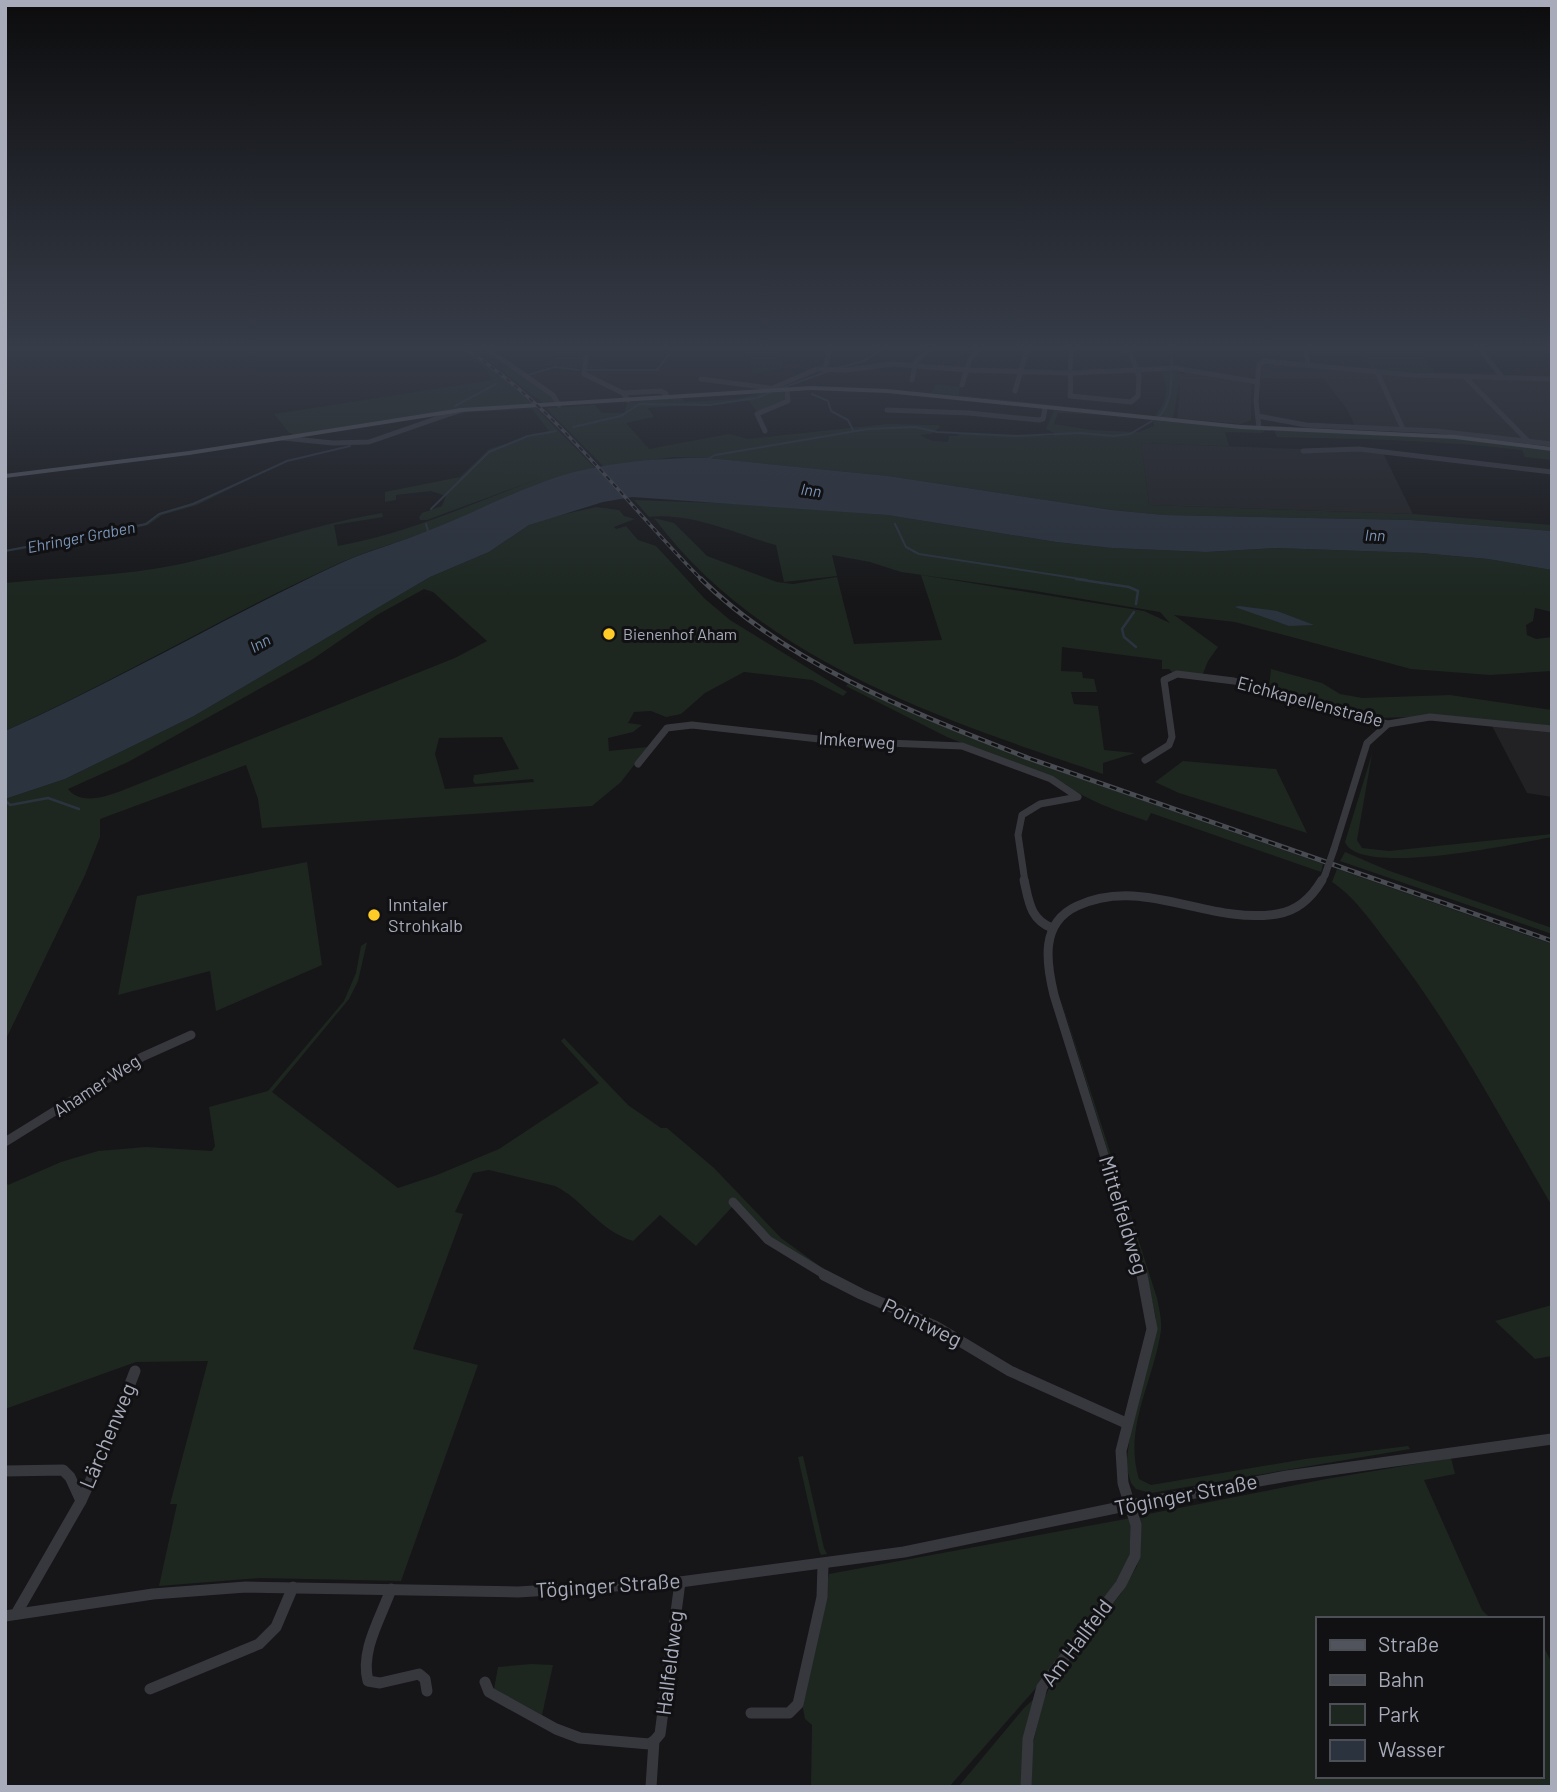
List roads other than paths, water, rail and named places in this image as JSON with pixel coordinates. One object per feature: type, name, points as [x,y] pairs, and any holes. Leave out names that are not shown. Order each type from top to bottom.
[{"type":"main road","points":[[5,476],[189,453],[317,433]]},
{"type":"main road","points":[[1372,433],[1552,446]]},
{"type":"street","points":[[283,438],[306,442],[364,443],[394,433]]},
{"type":"street","points":[[1444,433],[1527,440],[1552,446]]},
{"type":"street","points":[[1520,433],[1527,440]]},
{"type":"street","points":[[1303,451],[1370,450],[1552,472]]},
{"type":"street","name":"Eichkapellenstraße","points":[[1145,760],[1169,745],[1172,737],[1164,680],[1177,674],[1257,686],[1388,724],[1430,717],[1552,729]]},
{"type":"street","points":[[1052,928],[1074,906],[1104,896],[1146,896],[1233,914],[1268,916],[1300,906],[1319,887],[1325,875],[1367,743],[1388,724]]},
{"type":"street","name":"Imkerweg","points":[[638,764],[667,728],[684,725],[877,744],[954,745],[975,750],[1051,779],[1077,794],[1075,799],[1039,804],[1023,813],[1018,838],[1032,913],[1040,923],[1052,928]]},
{"type":"street","name":"Mittelfeldweg","points":[[1052,928],[1045,955],[1054,995],[1150,1310],[1151,1337],[1126,1423],[1121,1464],[1130,1505]]},
{"type":"street","name":"Ahamer Weg","points":[[5,1142],[135,1060],[191,1035]]},
{"type":"street","name":"Pointweg","points":[[733,1202],[768,1240],[806,1265],[872,1299],[935,1326],[1021,1377],[1126,1423]]},
{"type":"street","name":"Lärchenweg","points":[[10,1615],[81,1501],[103,1454],[135,1371]]},
{"type":"street","name":"Töginger Straße","points":[[10,1615],[201,1590],[293,1587],[555,1591],[680,1582],[823,1565],[976,1538],[1130,1505],[1287,1476],[1552,1439]]},
{"type":"street","name":"Lärchenweg","points":[[5,1471],[63,1470],[71,1477],[81,1501]]},
{"type":"street","name":"Am Hallfeld","points":[[1026,1787],[1028,1738],[1042,1687],[1121,1584],[1133,1562],[1138,1539],[1130,1505]]},
{"type":"street","points":[[751,1713],[789,1713],[798,1704],[822,1597],[823,1565]]},
{"type":"street","name":"Hallfeldweg","points":[[651,1787],[654,1741],[660,1734],[680,1582]]},
{"type":"street","points":[[150,1689],[259,1644],[270,1635],[293,1587]]},
{"type":"street","points":[[391,1589],[364,1661],[365,1674],[368,1681],[380,1683],[419,1674],[425,1679],[428,1691]]},
{"type":"street","points":[[485,1682],[489,1692],[556,1729],[580,1738],[649,1744],[654,1741]]},
{"type":"water","name":"Inn","points":[[708,458],[888,476],[1112,510],[1164,515],[1411,520],[1552,531],[1552,570],[1488,559],[1421,553],[1276,548],[1206,552],[1112,548],[1056,542],[887,515],[632,497],[603,502],[529,525],[489,552],[430,577],[194,716],[65,779],[5,799],[5,731],[90,691],[299,583],[352,558],[430,530],[557,477],[631,462]]},
{"type":"water","points":[[1235,607],[1277,611],[1314,625],[1289,626]]},
{"type":"waterway","points":[[431,509],[489,452],[528,436],[547,433]]},
{"type":"waterway","points":[[706,460],[715,455],[847,433]]},
{"type":"waterway","points":[[949,433],[1015,436],[1080,433],[1113,436],[1132,433]]},
{"type":"waterway","name":"Ehringer Graben","points":[[5,551],[146,524],[159,514],[193,504],[287,461],[350,446]]},
{"type":"waterway","points":[[426,524],[428,531]]},
{"type":"waterway","points":[[895,524],[906,547],[919,554],[1087,580]]},
{"type":"waterway","points":[[1076,579],[1129,587],[1138,591],[1136,604]]},
{"type":"waterway","points":[[1134,612],[1122,629],[1124,637],[1136,647]]},
{"type":"waterway","points":[[5,800],[10,805],[48,798],[79,809]]},
{"type":"railway","points":[[565,433],[701,579]]},
{"type":"railway","points":[[701,579],[736,610],[774,637],[814,662],[898,705],[1028,758],[1552,941]]},
{"type":"place","name":"Bienenhof Aham","points":[[609,634]]},
{"type":"place","name":"Inntaler Strohkalb","points":[[374,915]]}]
